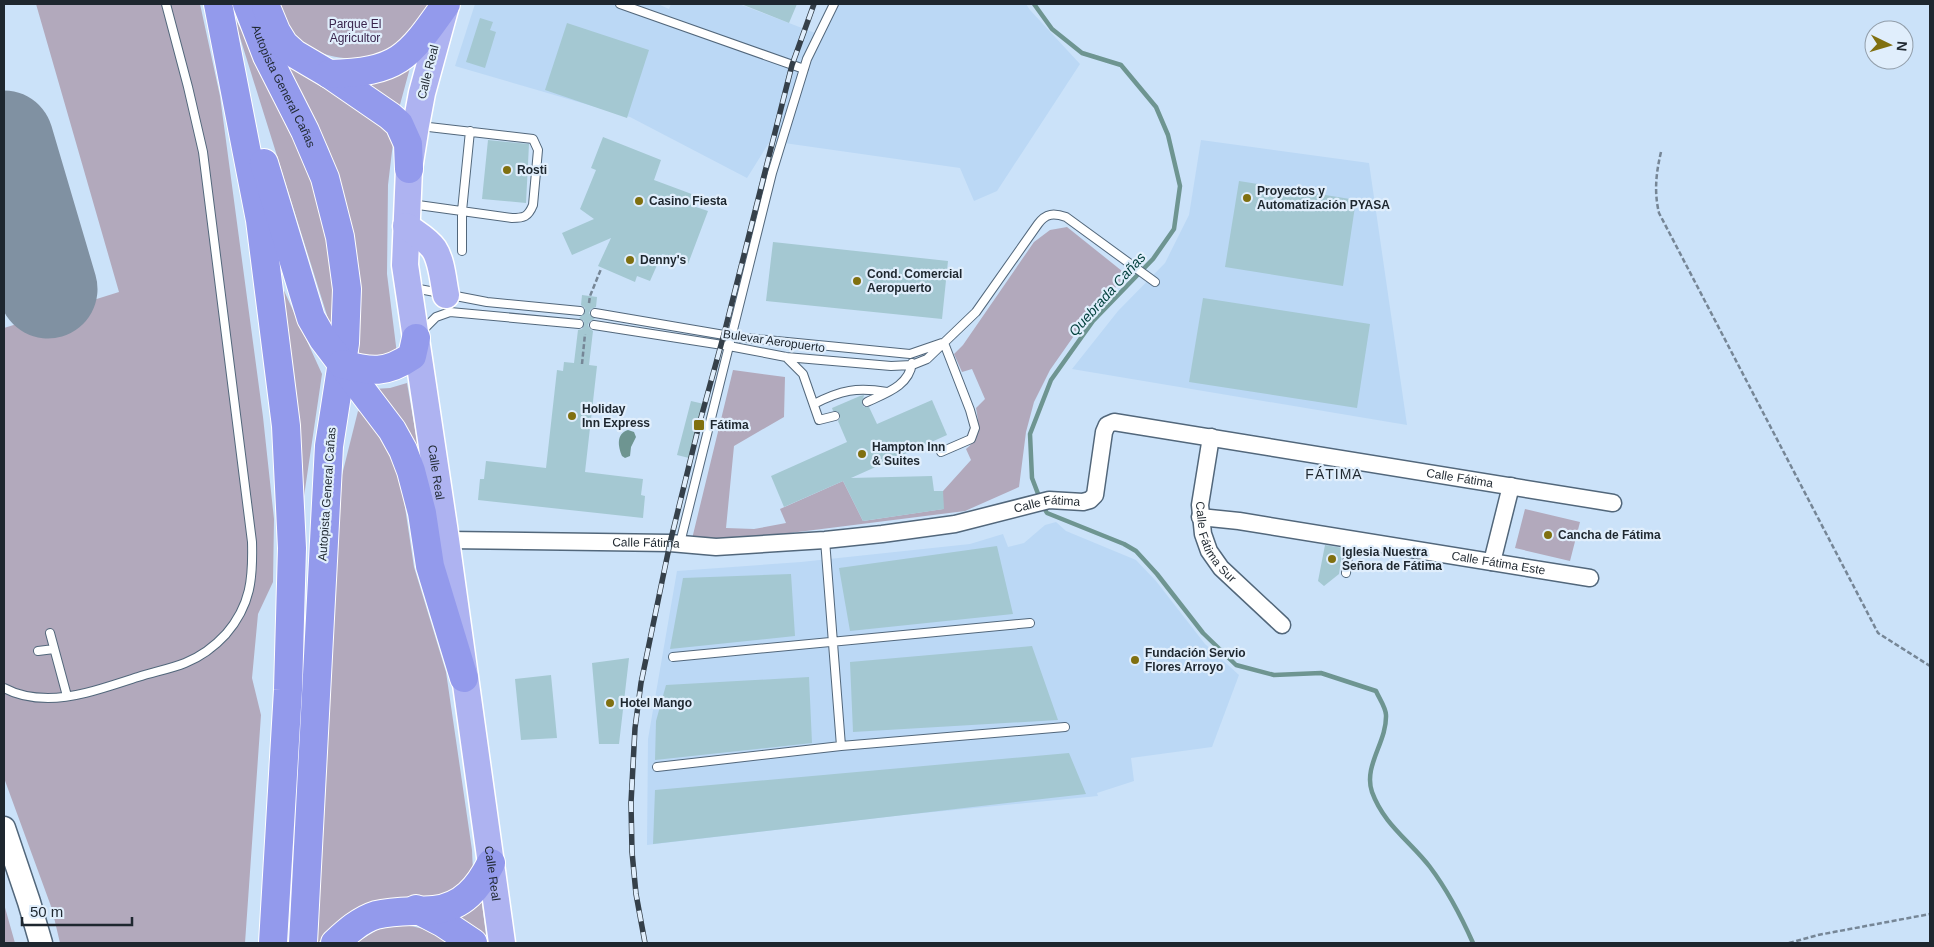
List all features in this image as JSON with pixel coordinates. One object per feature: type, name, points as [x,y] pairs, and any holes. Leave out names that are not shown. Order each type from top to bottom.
[{"type":"highway","points":[[218,4],[260,220],[286,426],[292,548],[288,690],[273,943]]},
{"type":"highway","name":"Autopista General Cañas","points":[[247,4],[267,56],[305,131],[325,178],[340,237],[347,289],[347,324],[329,446],[303,943]]},
{"type":"highway","points":[[266,4],[272,22],[284,44],[295,54],[329,74],[399,124],[408,144],[409,169]]},
{"type":"highway","points":[[329,74],[360,73],[377,70],[392,64],[406,55],[420,42],[447,4]]},
{"type":"highway","points":[[225,33],[311,318],[323,339],[392,430],[412,471],[422,513],[430,566],[464,678]]},
{"type":"highway","points":[[342,364],[370,370],[390,368],[412,356],[416,338]]},
{"type":"highway","points":[[264,943],[281,803]]},
{"type":"highway","points":[[335,943],[347,932],[375,916],[416,909],[435,910],[453,904],[470,894],[482,880],[491,862]]},
{"type":"highway","points":[[416,909],[443,923],[473,943]]},
{"type":"main road","name":"Calle Real","points":[[447,4],[422,93],[416,125],[409,169],[405,266],[446,540],[502,943]]},
{"type":"main road","points":[[406,215],[437,255],[446,295]]},
{"type":"main road","points":[[4,828],[29,902],[40,943]]},
{"type":"street","name":"Calle Fátima","points":[[446,540],[680,544],[716,547],[825,540],[882,534],[955,524],[1049,500],[1083,502],[1090,500],[1096,495],[1104,432],[1107,425],[1114,422],[1211,436],[1613,503]]},
{"type":"street","name":"Calle Fátima Sur","points":[[1211,436],[1200,505],[1203,534],[1215,560],[1282,625]]},
{"type":"street","points":[[1492,562],[1511,486]]},
{"type":"street","name":"Calle Fátima Este","points":[[1200,517],[1590,578]]},
{"type":"lane","points":[[4,688],[27,696],[48,698],[66,696],[103,688],[186,662],[215,645],[234,624],[245,605],[252,582],[252,542],[203,152],[166,4]]},
{"type":"lane","points":[[620,4],[804,69]]},
{"type":"lane","points":[[680,544],[772,173],[804,69],[834,4]]},
{"type":"lane","points":[[406,215],[462,211],[524,218],[530,213],[532,205],[538,150],[532,138],[416,125]]},
{"type":"lane","points":[[462,251],[462,211],[470,131]]},
{"type":"lane","name":"Bulevar Aeropuerto","points":[[594,326],[729,346],[786,357],[890,366],[912,365],[926,359],[976,312],[1043,218],[1049,214],[1058,214],[1066,217],[1155,282]]},
{"type":"lane","points":[[408,287],[487,302],[580,312]]},
{"type":"lane","points":[[486,316],[487,302]]},
{"type":"lane","points":[[416,338],[432,321],[450,312],[578,324]]},
{"type":"lane","name":"Bulevar Aeropuerto","points":[[595,313],[731,336],[910,354],[944,343]]},
{"type":"lane","points":[[941,452],[971,439],[975,428],[944,343]]},
{"type":"lane","points":[[867,402],[899,386],[906,379],[912,365],[910,354]]},
{"type":"lane","points":[[786,357],[803,374],[819,420],[835,416]]},
{"type":"lane","points":[[814,404],[828,396],[850,390],[887,392]]},
{"type":"lane","points":[[825,540],[841,746]]},
{"type":"lane","points":[[1346,573],[1350,540]]},
{"type":"lane","points":[[673,657],[1030,623]]},
{"type":"lane","points":[[50,633],[66,696]]},
{"type":"lane","points":[[38,652],[54,648]]},
{"type":"lane","points":[[657,767],[841,746],[1065,727]]},
{"type":"path","points":[[1662,152],[1657,171],[1656,197],[1658,213],[1878,633],[1930,666]]},
{"type":"path","points":[[1789,943],[1818,935],[1930,914]]},
{"type":"shaded area","points":[[475,4],[658,4],[669,9],[671,4],[739,4],[823,36],[838,4],[1026,4],[1080,64],[997,191],[974,201],[960,168],[770,141],[747,178],[630,117],[455,66]]},
{"type":"shaded area","points":[[1201,140],[1369,163],[1407,425],[1072,369],[1118,311],[1165,263],[1189,215]]},
{"type":"shaded area","points":[[628,430],[634,432],[636,437],[631,447],[630,456],[625,458],[622,456],[619,441],[621,434]]},
{"type":"shaded area","points":[[1056,522],[1066,531],[1136,560],[1156,581],[1205,644],[1239,675],[1212,747],[1131,758],[1134,781],[1097,793],[1098,796],[903,815],[647,845],[648,739],[677,571],[801,562],[970,544],[1003,534],[1008,547],[1024,543],[1045,525]]},
{"type":"green space","points":[[36,4],[200,4],[220,96],[263,417],[274,519],[273,582],[258,614],[252,678],[261,715],[245,943],[60,943],[52,909],[4,778],[4,328],[119,292]]},
{"type":"green space","name":"Parque El Agricultor","points":[[280,4],[429,4],[418,23],[395,45],[378,55],[365,58],[351,58],[323,54],[300,41],[289,29]]},
{"type":"green space","points":[[232,12],[289,124],[313,182],[329,242],[334,291],[335,341]]},
{"type":"green space","points":[[283,61],[335,92],[390,132],[393,143],[388,185],[387,274],[397,354],[374,361],[359,356],[358,300],[353,254],[329,149]]},
{"type":"green space","points":[[411,64],[398,112],[354,84]]},
{"type":"green space","points":[[1067,227],[1127,275],[1085,320],[1050,370],[1034,402],[1026,432],[1019,487],[965,511],[719,542],[691,543],[733,370],[785,377],[784,417],[734,446],[726,528],[754,529],[786,523],[780,509],[843,481],[863,521],[943,509],[943,491],[971,460],[966,449],[977,435],[978,420],[976,408],[985,399],[972,369],[962,372],[954,354],[963,345],[1034,242],[1050,230]]},
{"type":"green space","points":[[270,260],[322,374],[303,503]]},
{"type":"green space","points":[[407,383],[418,447],[374,389],[390,388]]},
{"type":"green space","points":[[358,411],[367,415],[389,448],[400,474],[414,567],[446,672],[472,850],[473,872],[456,889],[443,895],[383,900],[359,908],[338,922],[316,943],[342,475]]},
{"type":"green space","name":"Cancha de Fátima","points":[[1525,509],[1580,522],[1570,561],[1515,548]]},
{"type":"green space","points":[[481,896],[487,943],[483,943],[449,915]]},
{"type":"green space","points":[[4,904],[15,943],[4,943]]},
{"type":"green space","points":[[393,925],[419,928],[460,943],[356,943],[377,930]]},
{"type":"building","points":[[741,4],[797,4],[789,23]]},
{"type":"building","points":[[480,18],[493,22],[490,30],[496,32],[485,68],[466,62]]},
{"type":"building","points":[[567,23],[649,50],[627,118],[545,90]]},
{"type":"building","name":"Casino Fiesta","points":[[603,137],[661,160],[654,180],[697,196],[693,206],[708,211],[688,264],[662,254],[650,281],[637,276],[635,282],[598,266],[611,238],[572,255],[562,233],[594,219],[580,209],[596,170],[591,168]]},
{"type":"building","name":"Rosti","points":[[488,140],[529,144],[526,203],[482,199]]},
{"type":"building","points":[[1239,181],[1356,200],[1343,286],[1225,267]]},
{"type":"building","name":"Cond. Comercial Aeropuerto","points":[[773,242],[948,261],[942,319],[766,301]]},
{"type":"building","name":"Holiday Inn Express","points":[[582,295],[597,297],[596,307],[591,309],[589,313],[595,319],[590,321],[588,325],[593,331],[589,365],[597,366],[585,472],[643,479],[641,495],[645,496],[643,518],[478,500],[480,479],[484,479],[486,461],[546,468],[557,370],[563,371],[564,362],[574,363],[578,330],[582,329],[584,325],[584,321],[579,318],[585,312],[585,308],[581,305]]},
{"type":"building","points":[[1203,298],[1370,324],[1357,408],[1189,382]]},
{"type":"building","name":"Hampton Inn & Suites","points":[[864,395],[862,404],[864,407],[869,407],[877,424],[932,400],[947,435],[851,478],[932,476],[934,491],[943,491],[944,509],[863,521],[843,481],[784,507],[771,476],[847,442],[838,421],[840,414],[837,411],[833,411],[832,408]]},
{"type":"building","name":"Fátima","points":[[691,401],[704,404],[689,458],[677,455]]},
{"type":"building","name":"Iglesia Nuestra Señora de Fátima","points":[[1325,545],[1343,548],[1339,574],[1324,586],[1318,581]]},
{"type":"building","points":[[997,546],[1013,614],[850,631],[839,568]]},
{"type":"building","points":[[791,574],[795,636],[670,649],[683,578]]},
{"type":"building","points":[[1032,646],[1058,720],[853,732],[850,662]]},
{"type":"building","name":"Hotel Mango","points":[[629,658],[619,744],[599,744],[592,663]]},
{"type":"building","points":[[551,675],[557,738],[521,740],[515,679]]},
{"type":"building","points":[[809,677],[812,743],[655,760],[656,721],[666,685]]},
{"type":"building","points":[[1069,753],[1086,794],[653,844],[655,790]]},
{"type":"waterway","name":"Quebrada Cañas","points":[[1034,4],[1052,29],[1082,53],[1121,65],[1156,107],[1168,135],[1180,186],[1174,229],[1153,259],[1093,321],[1051,380],[1030,434],[1032,478],[1040,499]]},
{"type":"waterway","name":"Quebrada Cañas","points":[[1043,506],[1047,513],[1124,544],[1136,551],[1157,574],[1203,633],[1236,665],[1274,675],[1321,673],[1376,691],[1384,706],[1386,715],[1383,735],[1371,773],[1372,792],[1383,814],[1437,876],[1454,904],[1473,943]]},
{"type":"taxiway","points":[[4,276],[17,253],[27,221]]},
{"type":"runway","points":[[4,140],[48,289]]},
{"type":"railway","points":[[645,943],[636,894],[632,852],[631,803],[635,728],[641,683],[670,543],[699,425],[792,65],[814,4]]},
{"type":"place","name":"Rosti","points":[[507,170]]},
{"type":"place","name":"Proyectos y Automatización PYASA","points":[[1247,198]]},
{"type":"place","name":"Casino Fiesta","points":[[639,201]]},
{"type":"place","name":"Denny's","points":[[630,260]]},
{"type":"place","name":"Cond. Comercial Aeropuerto","points":[[857,281]]},
{"type":"place","name":"Holiday Inn Express","points":[[572,416]]},
{"type":"place","name":"Fátima","points":[[699,425]]},
{"type":"place","name":"Hampton Inn & Suites","points":[[862,454]]},
{"type":"place","name":"Cancha de Fátima","points":[[1548,535]]},
{"type":"place","name":"Iglesia Nuestra Señora de Fátima","points":[[1332,559]]},
{"type":"place","name":"Fundación Servio Flores Arroyo","points":[[1135,660]]},
{"type":"place","name":"Hotel Mango","points":[[610,703]]},
{"type":"district","name":"FÁTIMA","points":[[1334,474]]}]
